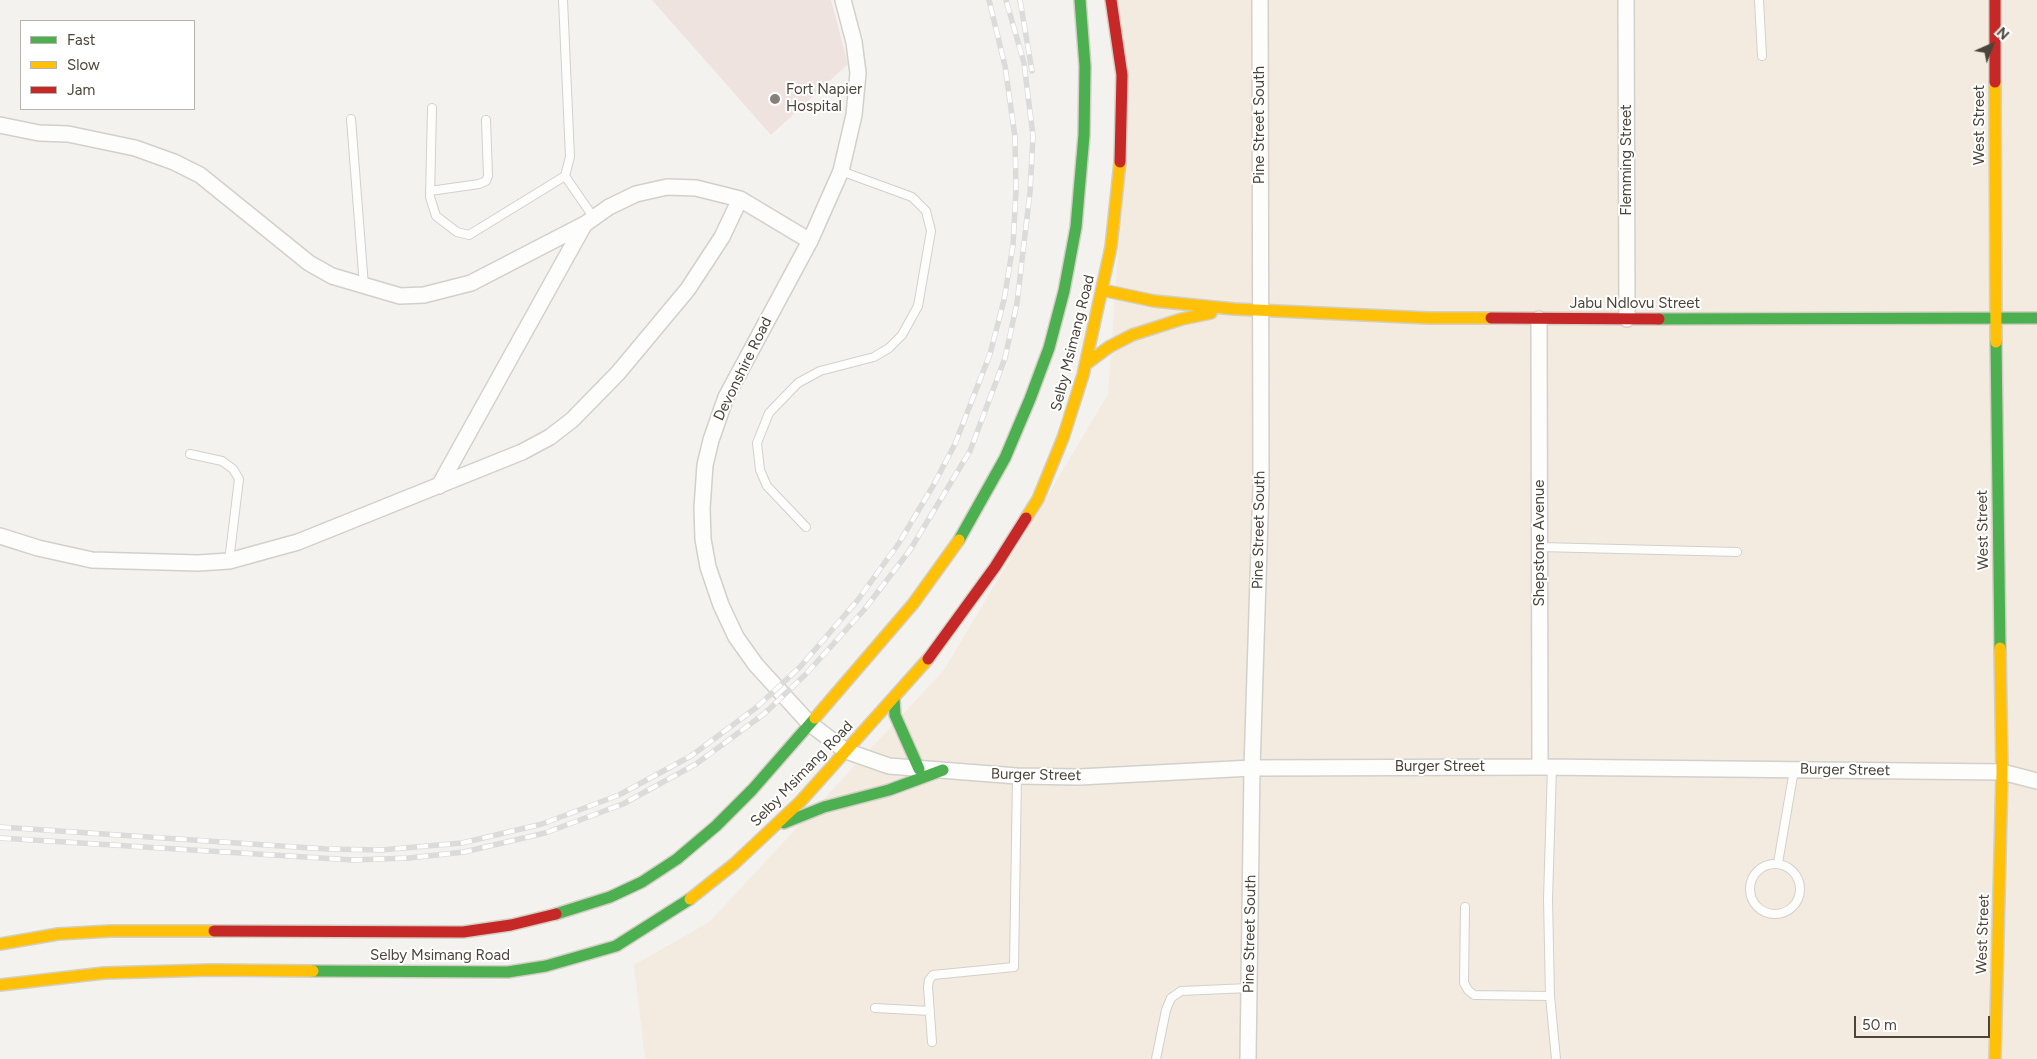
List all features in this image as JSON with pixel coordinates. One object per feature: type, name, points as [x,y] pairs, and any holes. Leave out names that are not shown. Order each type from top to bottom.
[{"type":"main road","name":"Selby Msimang Road","points":[[0,944],[58,934],[111,931],[463,932],[511,925],[560,913],[610,897],[642,882],[677,859],[716,826],[752,790],[913,604],[952,551],[982,502],[1005,458],[1049,348],[1064,291],[1076,227],[1084,115],[1085,66],[1080,0]]},
{"type":"main road","name":"Selby Msimang Road","points":[[0,985],[104,973],[211,970],[508,972],[546,966],[616,946],[652,926],[697,894],[801,801],[894,698],[938,646],[995,567],[1038,500],[1063,438],[1086,364],[1111,247],[1121,153],[1122,75],[1111,0]]},
{"type":"main road","name":"West Street","points":[[1995,1059],[2002,772],[1997,507],[1994,117],[1996,0]]},
{"type":"main road","name":"Jabu Ndlovu Street","points":[[1102,290],[1154,300],[1234,309],[1429,318],[2037,318]]},
{"type":"main road","name":"Jabu Ndlovu Street","points":[[1086,364],[1109,347],[1132,335],[1182,319],[1234,309]]},
{"type":"main road","points":[[894,698],[895,715],[919,769]]},
{"type":"main road","points":[[769,830],[824,808],[889,790],[942,770]]},
{"type":"street","name":"Devonshire Road","points":[[843,0],[854,42],[858,72],[854,115],[841,171],[810,241],[726,397],[704,465],[702,508],[703,540],[708,566],[721,605],[736,637],[756,665],[809,723],[846,751]]},
{"type":"street","name":"Pine Street South","points":[[1248,1059],[1252,768],[1260,486],[1260,0]]},
{"type":"street","name":"Flemming Street","points":[[1626,0],[1627,319]]},
{"type":"street","points":[[0,125],[39,133],[68,134],[134,148],[174,162],[200,175],[309,263],[332,276],[400,296],[424,296],[445,292],[471,283],[589,221],[609,207],[636,194],[666,187],[696,188],[740,199],[810,241]]},
{"type":"street","points":[[0,536],[38,548],[92,560],[190,563],[229,561],[298,542],[522,452],[550,437],[593,400],[688,289],[722,237],[740,199]]},
{"type":"street","points":[[439,486],[589,221]]},
{"type":"street","name":"Shepstone Avenue","points":[[1539,319],[1540,547],[1546,767]]},
{"type":"street","name":"Burger Street","points":[[846,751],[889,766],[1017,776],[1079,777],[1252,768],[1546,767],[2002,772],[2037,781]]},
{"type":"lane","points":[[563,0],[570,157],[565,176],[589,221]]},
{"type":"lane","points":[[1759,0],[1762,56]]},
{"type":"lane","points":[[432,108],[430,190],[436,216],[457,232],[469,235],[565,176]]},
{"type":"lane","points":[[351,118],[364,286]]},
{"type":"lane","points":[[430,190],[479,184],[486,181],[488,176],[486,120]]},
{"type":"lane","points":[[806,527],[766,486],[760,470],[757,443],[769,413],[798,383],[820,371],[874,358],[902,335],[918,306],[931,231],[926,211],[912,197],[841,171]]},
{"type":"lane","points":[[190,454],[222,461],[233,469],[239,479],[229,561]]},
{"type":"lane","points":[[1540,547],[1737,552]]},
{"type":"lane","points":[[1546,767],[1550,996],[1556,1059]]},
{"type":"lane","points":[[1778,863],[1794,770]]},
{"type":"lane","points":[[932,1042],[929,980],[933,975],[1014,967],[1017,776]]},
{"type":"lane","points":[[1778,863],[1792,870],[1800,883],[1799,899],[1788,911],[1773,914],[1758,908],[1750,894],[1752,878],[1762,867],[1778,863]]},
{"type":"lane","points":[[1465,907],[1464,983],[1468,990],[1474,995],[1550,996]]},
{"type":"lane","points":[[1156,1059],[1166,1010],[1171,998],[1181,991],[1249,988]]},
{"type":"lane","points":[[875,1008],[930,1011]]},
{"type":"shaded area","name":"Fort Napier Hospital","points":[[652,0],[831,0],[848,64],[771,135]]},
{"type":"shaded area","points":[[1115,0],[2037,0],[2037,1059],[645,1059],[634,965],[709,922],[944,670],[1108,394],[1129,102]]},
{"type":"railway","points":[[0,827],[326,849],[381,850],[462,843],[542,824],[619,795],[691,756],[757,707],[800,667],[857,601],[899,543],[933,486],[955,444],[990,354],[1004,300],[1013,245],[1016,191],[1015,137],[1005,66],[989,0]]},
{"type":"railway","points":[[0,838],[353,860],[409,858],[464,852],[545,833],[623,804],[696,764],[764,714],[806,674],[864,610],[910,550],[970,451],[1005,358],[1017,303],[1030,192],[1033,136],[1024,63],[1006,0]]},
{"type":"railway","points":[[1020,0],[1032,71]]},
{"type":"traffic: fast","points":[[959,540],[1005,458],[1030,399],[1049,348],[1064,291],[1076,227],[1084,135],[1085,66],[1080,0]]},
{"type":"traffic: fast","points":[[1659,319],[2037,318]]},
{"type":"traffic: fast","points":[[1996,342],[2000,648]]},
{"type":"traffic: fast","points":[[894,698],[895,715],[919,769]]},
{"type":"traffic: fast","points":[[556,914],[610,897],[642,882],[677,859],[716,826],[752,790],[815,718]]},
{"type":"traffic: fast","points":[[784,823],[824,807],[889,790],[943,770]]},
{"type":"traffic: fast","points":[[313,971],[508,972],[546,966],[616,946],[690,899]]},
{"type":"traffic: slow","points":[[1995,82],[1996,342]]},
{"type":"traffic: slow","points":[[1026,518],[1038,499],[1063,438],[1083,375],[1111,247],[1120,162]]},
{"type":"traffic: slow","points":[[1102,290],[1154,301],[1234,309],[1429,318],[1491,318]]},
{"type":"traffic: slow","points":[[1086,364],[1109,347],[1132,335],[1182,319],[1211,313]]},
{"type":"traffic: slow","points":[[815,718],[913,604],[959,540]]},
{"type":"traffic: slow","points":[[1995,1059],[2002,772],[2000,648]]},
{"type":"traffic: slow","points":[[690,899],[734,864],[801,801],[928,659]]},
{"type":"traffic: slow","points":[[0,944],[58,934],[111,931],[214,931]]},
{"type":"traffic: slow","points":[[0,985],[104,973],[211,970],[313,971]]},
{"type":"traffic: jam","points":[[1111,0],[1122,75],[1120,162]]},
{"type":"traffic: jam","points":[[1995,0],[1995,82]]},
{"type":"traffic: jam","points":[[1491,318],[1659,319]]},
{"type":"traffic: jam","points":[[928,659],[995,567],[1026,518]]},
{"type":"traffic: jam","points":[[214,931],[463,932],[511,925],[556,914]]},
{"type":"place","name":"Fort Napier Hospital","points":[[775,99]]}]
